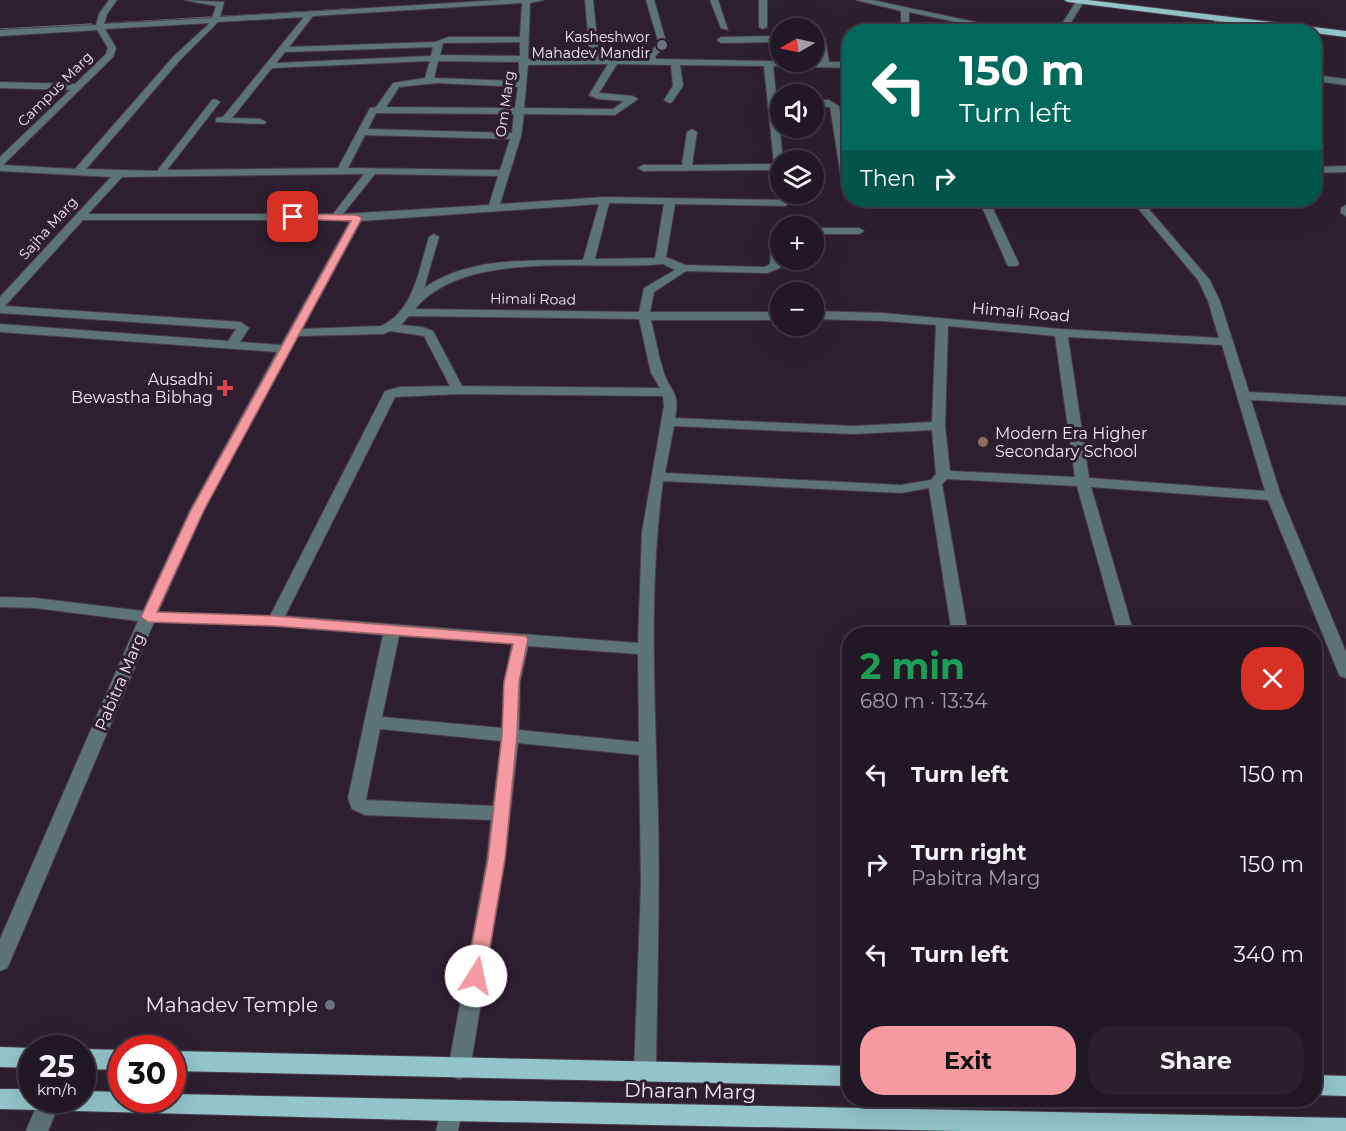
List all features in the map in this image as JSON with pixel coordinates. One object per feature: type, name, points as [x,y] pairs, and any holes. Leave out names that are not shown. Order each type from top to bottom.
[{"type":"main road","points":[[1068,0],[1264,24]]},
{"type":"main road","points":[[1098,0],[1278,24]]},
{"type":"main road","points":[[1322,30],[1346,33]]},
{"type":"main road","points":[[1322,30],[1346,33]]},
{"type":"main road","points":[[0,1057],[18,1058]]},
{"type":"main road","name":"Dharan Marg","points":[[186,1061],[842,1076]]},
{"type":"main road","points":[[1322,1085],[1346,1086]]},
{"type":"main road","name":"Dharan Marg","points":[[0,1099],[18,1100]]},
{"type":"main road","name":"Dharan Marg","points":[[96,1102],[449,1121],[1346,1128]]},
{"type":"street","points":[[99,27],[100,18],[112,0]]},
{"type":"street","points":[[78,172],[177,58],[217,20],[221,4],[188,0]]},
{"type":"street","points":[[225,121],[281,50],[304,13],[304,0]]},
{"type":"street","points":[[0,33],[217,20],[474,0]]},
{"type":"street","points":[[304,13],[540,0]]},
{"type":"street","points":[[589,0],[595,61]]},
{"type":"street","points":[[651,0],[663,45],[650,55],[652,62]]},
{"type":"street","points":[[714,0],[725,28]]},
{"type":"street","points":[[763,0],[764,27]]},
{"type":"street","points":[[860,0],[960,24]]},
{"type":"street","name":"Om Marg","points":[[493,209],[516,136],[523,84],[526,1]]},
{"type":"street","points":[[1066,24],[1080,1]]},
{"type":"street","points":[[905,9],[905,24]]},
{"type":"street","points":[[1218,19],[1219,24]]},
{"type":"street","name":"Campus Marg","points":[[0,163],[112,52],[112,48],[99,27]]},
{"type":"street","points":[[281,50],[438,44],[440,41],[449,40],[525,39]]},
{"type":"street","points":[[722,40],[770,39]]},
{"type":"street","points":[[429,82],[438,44]]},
{"type":"street","points":[[824,57],[825,65]]},
{"type":"street","points":[[269,66],[436,58],[842,65]]},
{"type":"street","points":[[342,171],[372,111],[380,109],[615,112],[633,99],[594,95],[614,61]]},
{"type":"street","points":[[669,100],[678,86],[675,63]]},
{"type":"street","points":[[768,64],[772,84]]},
{"type":"street","points":[[1322,79],[1346,82]]},
{"type":"street","points":[[380,109],[395,86],[429,82],[523,84]]},
{"type":"street","points":[[0,85],[77,87]]},
{"type":"street","points":[[160,173],[215,102]]},
{"type":"street","points":[[824,104],[834,106],[842,139]]},
{"type":"street","points":[[202,119],[261,122]]},
{"type":"street","points":[[361,132],[516,136]]},
{"type":"street","points":[[686,168],[692,132]]},
{"type":"street","points":[[0,168],[119,174],[342,171],[504,173]]},
{"type":"street","points":[[644,168],[770,172]]},
{"type":"street","points":[[1322,170],[1346,169]]},
{"type":"street","points":[[340,218],[337,215],[338,211],[372,171]]},
{"type":"street","name":"Sajha Marg","points":[[0,304],[119,174]]},
{"type":"street","points":[[78,217],[357,218],[605,200],[670,200],[781,215],[776,266],[767,270],[682,268],[662,261],[498,265],[475,269],[440,282],[415,299],[391,328]]},
{"type":"street","points":[[588,263],[605,200]]},
{"type":"street","points":[[662,261],[660,256],[670,200]]},
{"type":"street","points":[[987,207],[1013,264]]},
{"type":"street","points":[[1142,207],[1203,279],[1214,301],[1274,496],[1346,672]]},
{"type":"street","name":"Pabitra Marg","points":[[0,962],[148,617],[197,510],[357,218]]},
{"type":"street","points":[[824,231],[860,231]]},
{"type":"street","points":[[415,299],[435,237]]},
{"type":"street","points":[[645,1072],[650,885],[646,649],[649,532],[671,406],[669,392],[657,373],[644,316],[648,290],[680,273],[682,268]]},
{"type":"street","points":[[0,309],[238,324],[243,328],[232,345]]},
{"type":"street","name":"Himali Road","points":[[405,312],[770,316]]},
{"type":"street","name":"Himali Road","points":[[824,315],[883,317],[1061,333],[1226,342]]},
{"type":"street","points":[[942,322],[938,426],[939,479],[959,627]]},
{"type":"street","points":[[0,328],[286,349]]},
{"type":"street","points":[[294,333],[391,328],[422,331],[429,334],[458,390]]},
{"type":"street","points":[[1061,333],[1083,482],[1124,627]]},
{"type":"street","points":[[275,621],[390,394],[400,391],[458,390],[669,392]]},
{"type":"street","points":[[1244,396],[1346,401]]},
{"type":"street","points":[[669,422],[854,430],[938,426]]},
{"type":"street","points":[[657,477],[901,489],[939,479],[1083,482],[1274,496]]},
{"type":"street","points":[[1,603],[35,603],[148,617],[275,621],[646,649]]},
{"type":"street","points":[[392,630],[357,798],[361,807],[501,813]]},
{"type":"street","points":[[459,1069],[496,859],[510,735],[512,682],[521,639]]},
{"type":"street","points":[[373,722],[648,749]]},
{"type":"street","points":[[37,1131],[45,1113]]},
{"type":"waterway","points":[[111,24],[345,10]]},
{"type":"waterway","points":[[0,30],[91,25]]},
{"type":"place","name":"Kasheshwor Mahadev Mandir","points":[[662,45]]},
{"type":"place","name":"Ausadhi Bewastha Bibhag","points":[[225,388]]},
{"type":"place","name":"Modern Era Higher Secondary School","points":[[983,442]]},
{"type":"place","name":"Mahadev Temple","points":[[330,1005]]},
{"type":"route","points":[[293,217],[357,218],[197,510],[148,617],[275,621],[521,639],[512,682],[510,735],[496,859],[476,976]]}]
